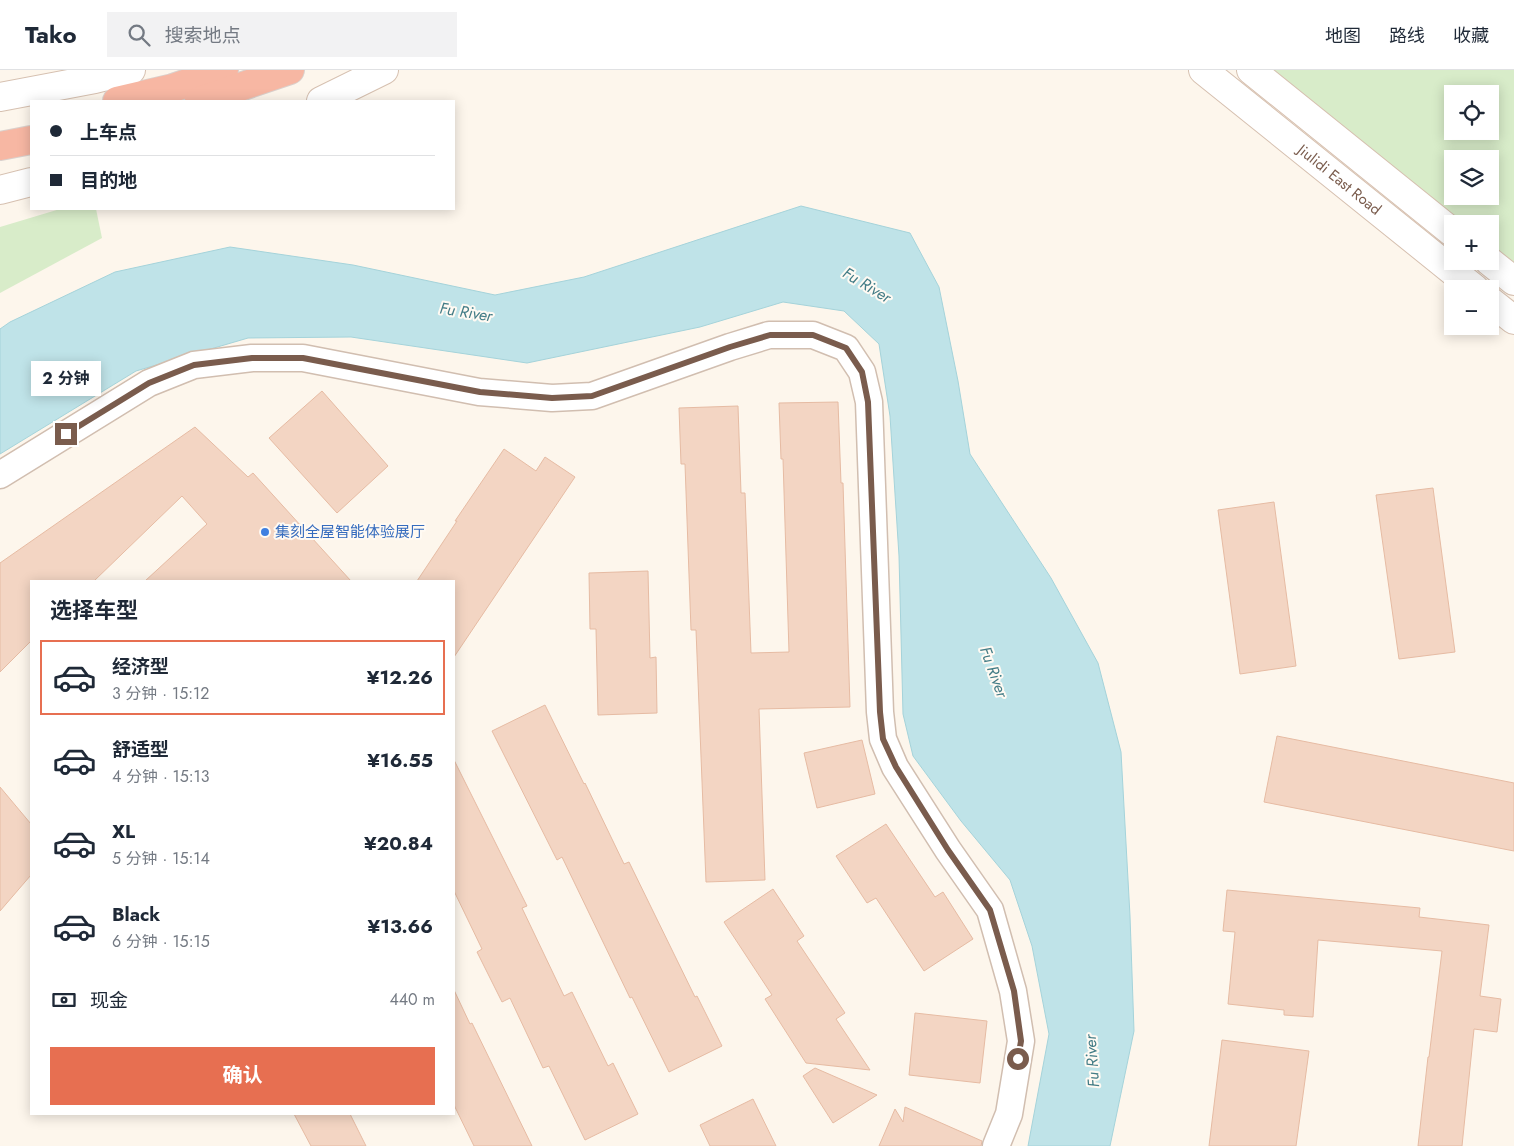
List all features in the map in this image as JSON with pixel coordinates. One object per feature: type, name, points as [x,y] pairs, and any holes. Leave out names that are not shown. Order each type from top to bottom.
[{"type":"highway","points":[[121,100],[173,88],[224,70]]},
{"type":"highway","points":[[202,100],[290,70]]},
{"type":"highway","points":[[0,127],[30,120]]},
{"type":"highway","points":[[0,146],[30,140]]},
{"type":"main road","points":[[0,97],[95,79],[131,70]]},
{"type":"main road","points":[[323,100],[384,70]]},
{"type":"main road","name":"Jiulidi East Road","points":[[1203,70],[1464,280]]},
{"type":"main road","points":[[1251,70],[1444,226]]},
{"type":"main road","points":[[0,190],[30,182]]},
{"type":"main road","points":[[1499,269],[1514,281]]},
{"type":"main road","points":[[1499,308],[1514,320]]},
{"type":"street","points":[[0,475],[149,383],[194,365],[252,358],[303,358],[480,392],[552,398],[592,396],[730,347],[770,335],[813,335],[846,348],[862,372],[868,402],[880,712],[883,739],[896,767],[948,850],[990,910],[1014,991],[1021,1041],[1009,1114],[996,1146]]},
{"type":"green space","points":[[1273,70],[1514,70],[1514,265],[1499,252],[1499,215],[1452,215]]},
{"type":"green space","points":[[57,210],[96,210],[102,238],[0,293],[0,227]]},
{"type":"water","name":"Fu River","points":[[801,206],[910,233],[939,287],[958,381],[970,454],[1051,578],[1098,663],[1121,752],[1134,1031],[1110,1146],[1028,1146],[1049,1034],[1032,946],[1010,880],[961,821],[913,756],[903,714],[899,556],[890,416],[879,344],[844,311],[783,302],[700,327],[527,363],[351,337],[248,338],[136,371],[0,454],[0,329],[10,322],[115,272],[230,247],[353,265],[495,295],[584,277]]},
{"type":"building","points":[[322,391],[388,466],[337,513],[269,438]]},
{"type":"building","points":[[838,402],[841,483],[843,483],[850,707],[759,709],[765,880],[706,882],[696,630],[691,630],[685,464],[681,464],[679,408],[738,406],[741,493],[745,493],[751,653],[789,652],[783,459],[781,459],[779,403]]},
{"type":"building","points":[[195,427],[248,477],[253,473],[350,580],[146,580],[207,524],[182,496],[95,580],[30,580],[30,642],[0,672],[0,563]]},
{"type":"building","points":[[504,449],[536,471],[545,457],[575,477],[455,656],[455,580],[418,580],[457,521],[455,521]]},
{"type":"building","points":[[1433,488],[1455,652],[1399,659],[1376,495]]},
{"type":"building","points":[[1274,502],[1296,666],[1240,674],[1218,510]]},
{"type":"building","points":[[648,571],[650,658],[656,657],[657,713],[598,715],[596,629],[590,629],[589,573]]},
{"type":"building","points":[[545,705],[624,864],[629,862],[695,997],[697,996],[722,1046],[669,1072],[632,997],[630,998],[562,857],[557,860],[492,731]]},
{"type":"building","points":[[1277,736],[1514,783],[1514,851],[1264,802]]},
{"type":"building","points":[[862,740],[875,794],[817,808],[804,753]]},
{"type":"building","points":[[455,762],[527,906],[522,908],[564,996],[572,992],[608,1066],[613,1063],[638,1114],[585,1140],[549,1066],[543,1068],[510,998],[502,1002],[477,952],[482,949],[455,893]]},
{"type":"building","points":[[0,787],[30,823],[30,876],[0,911]]},
{"type":"building","points":[[886,824],[935,897],[943,892],[973,939],[924,971],[876,898],[867,903],[836,856]]},
{"type":"building","points":[[773,889],[804,936],[797,941],[845,1013],[836,1019],[870,1070],[806,1063],[765,999],[772,995],[724,922]]},
{"type":"building","points":[[1227,890],[1420,908],[1419,917],[1489,925],[1480,996],[1501,999],[1497,1032],[1474,1029],[1462,1146],[1418,1146],[1442,951],[1318,940],[1313,1017],[1284,1015],[1284,1010],[1228,1004],[1235,932],[1223,931]]},
{"type":"building","points":[[455,992],[532,1146],[474,1146],[455,1107]]},
{"type":"building","points":[[915,1013],[987,1021],[980,1083],[909,1075]]},
{"type":"building","points":[[1222,1040],[1309,1051],[1296,1146],[1209,1146]]},
{"type":"building","points":[[815,1068],[877,1095],[833,1123],[803,1076]]},
{"type":"building","points":[[753,1099],[776,1146],[710,1146],[700,1125]]},
{"type":"building","points":[[905,1107],[982,1141],[981,1146],[879,1146],[895,1109],[903,1122]]},
{"type":"building","points":[[295,1115],[350,1115],[366,1146],[311,1146]]},
{"type":"place","name":"集刻全屋智能体验展厅","points":[[265,532]]},
{"type":"route","points":[[66,434],[149,383],[194,365],[252,358],[303,358],[480,392],[552,398],[592,396],[730,347],[770,335],[813,335],[846,348],[862,372],[868,402],[880,712],[883,739],[896,767],[948,850],[990,910],[1014,991],[1021,1041],[1018,1059]]}]
